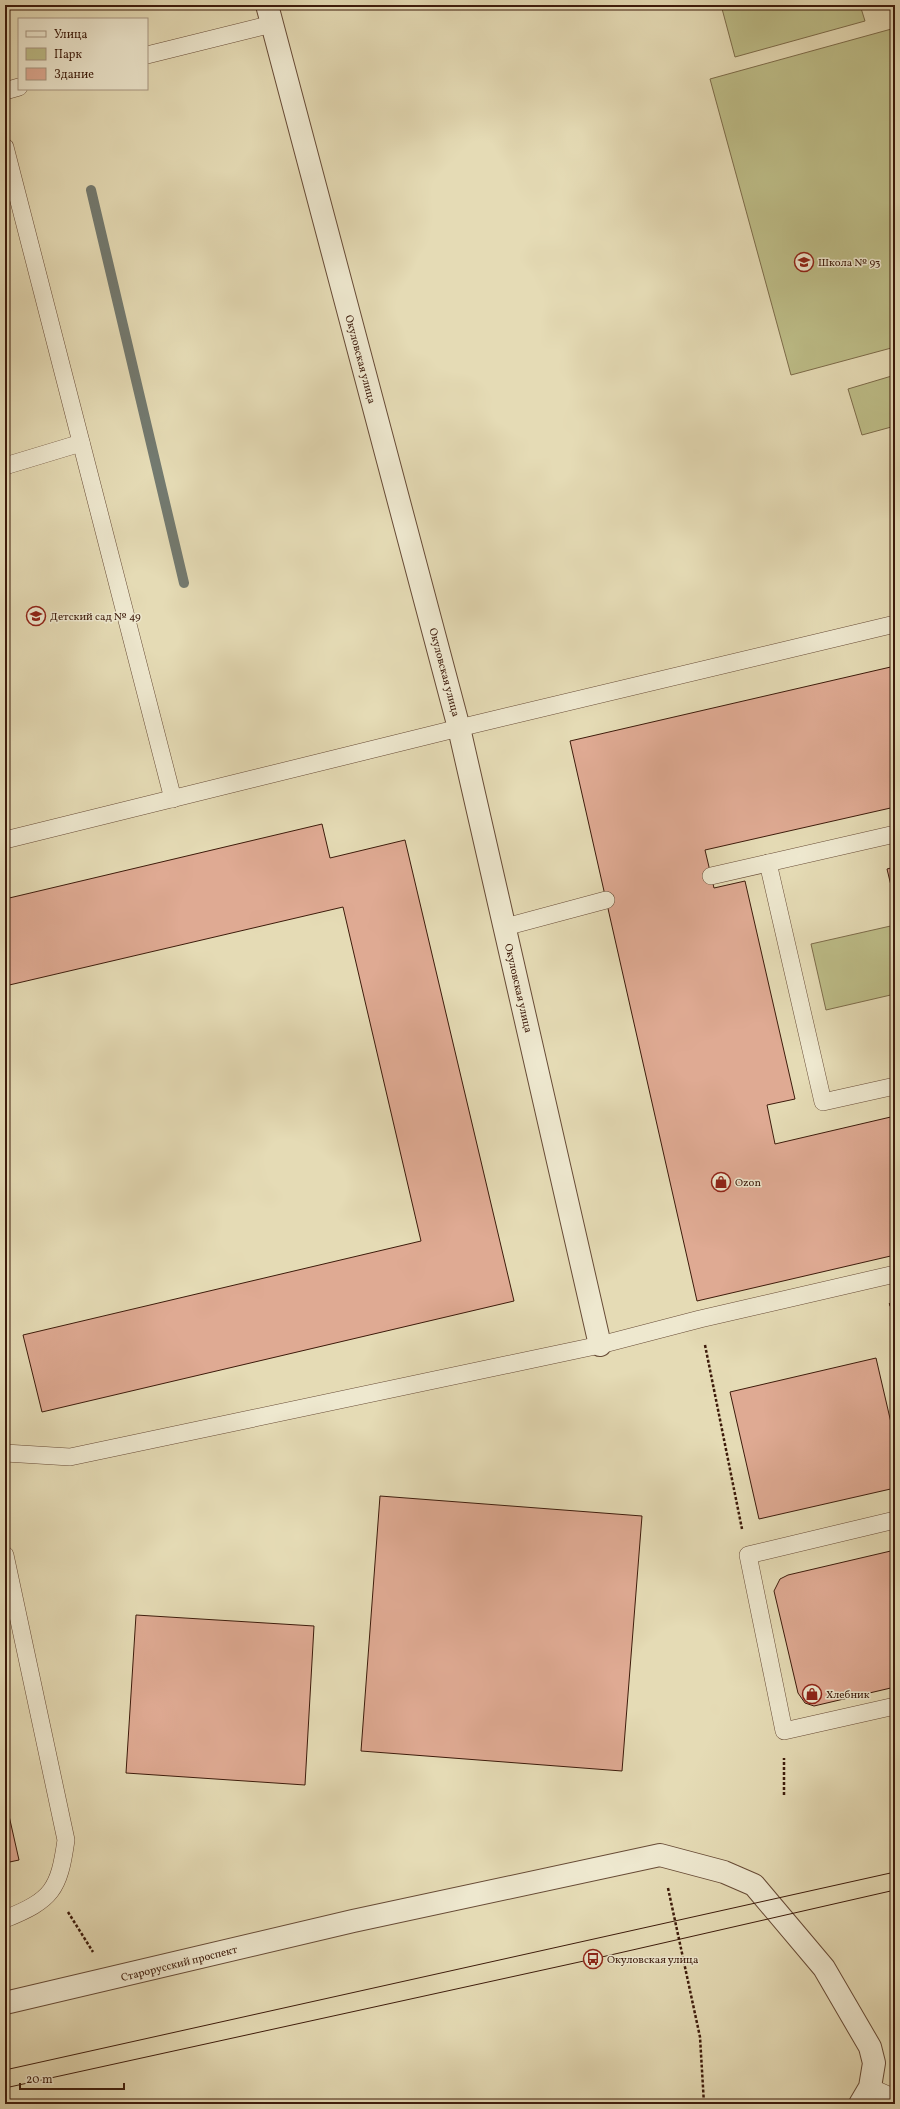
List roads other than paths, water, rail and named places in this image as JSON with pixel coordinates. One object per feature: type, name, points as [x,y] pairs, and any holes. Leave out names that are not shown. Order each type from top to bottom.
[{"type":"street","name":"Окуловская улица","points":[[270,10],[459,728],[600,1345]]},
{"type":"street","name":"Старорусский проспект","points":[[5,2003],[353,1921],[660,1855],[724,1872],[754,1885],[824,1968],[870,2047],[874,2063],[865,2095]]},
{"type":"lane","points":[[148,55],[270,10]]},
{"type":"lane","points":[[5,91],[18,87]]},
{"type":"lane","points":[[5,147],[173,798]]},
{"type":"lane","points":[[5,466],[81,443]]},
{"type":"lane","points":[[5,840],[459,728],[895,624]]},
{"type":"lane","points":[[711,876],[895,834]]},
{"type":"lane","points":[[768,863],[823,1102],[895,1086]]},
{"type":"lane","points":[[505,927],[606,900]]},
{"type":"lane","points":[[5,1453],[70,1457],[600,1345],[700,1319],[895,1274]]},
{"type":"lane","points":[[895,1520],[748,1555],[784,1731],[895,1706]]},
{"type":"lane","points":[[5,1555],[66,1840],[63,1864],[53,1890],[33,1908],[5,1919]]},
{"type":"lane","points":[[865,2095],[895,2098]]},
{"type":"waterway","points":[[91,190],[184,583]]},
{"type":"tram line","points":[[5,2070],[895,1872]]},
{"type":"tram line","points":[[5,2088],[593,1959],[895,1890]]},
{"type":"place","name":"Школа № 93","points":[[804,262]]},
{"type":"place","name":"Детский сад № 49","points":[[36,616]]},
{"type":"place","name":"Ozon","points":[[721,1182]]},
{"type":"place","name":"Хлебник","points":[[812,1694]]},
{"type":"place","name":"Окуловская улица","points":[[593,1959]]}]
